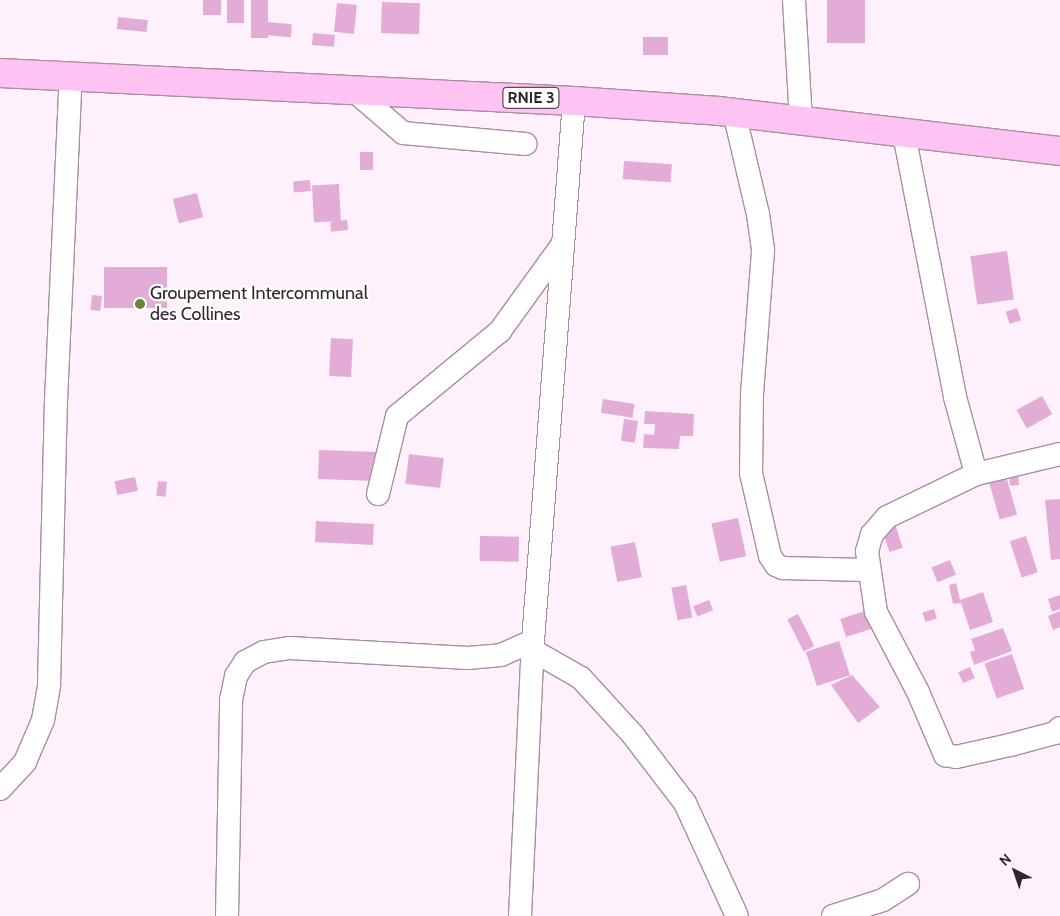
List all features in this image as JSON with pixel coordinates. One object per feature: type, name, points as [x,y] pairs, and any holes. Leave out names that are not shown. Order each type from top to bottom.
[{"type":"highway","name":"RNIE 3","points":[[0,73],[352,89],[734,112],[904,134],[1060,151]]},
{"type":"street","points":[[794,0],[801,120]]},
{"type":"street","points":[[0,788],[26,762],[43,720],[49,685],[56,400],[71,76]]},
{"type":"street","points":[[352,89],[403,132],[526,144]]},
{"type":"street","points":[[520,916],[532,646],[574,101]]},
{"type":"street","points":[[734,112],[758,214],[763,251],[752,394],[751,472],[770,556],[776,565],[782,568],[867,570]]},
{"type":"street","points":[[904,134],[955,397],[976,474]]},
{"type":"street","points":[[378,494],[397,416],[500,331],[563,244]]},
{"type":"street","points":[[1060,454],[976,474],[887,517],[872,534],[867,551],[867,570],[876,612],[918,692],[945,755],[956,757],[1001,747],[1055,732],[1060,728]]},
{"type":"street","points":[[227,916],[231,700],[236,676],[246,662],[264,652],[290,648],[468,658],[501,655],[532,646],[581,678],[650,758],[685,803],[737,916]]},
{"type":"street","points":[[833,916],[883,900],[908,884]]},
{"type":"building","points":[[203,0],[221,0],[221,15],[203,15]]},
{"type":"building","points":[[227,0],[244,0],[244,23],[227,23]]},
{"type":"building","points":[[251,0],[268,0],[268,38],[251,38]]},
{"type":"building","points":[[827,0],[865,0],[865,43],[827,43]]},
{"type":"building","points":[[382,2],[420,3],[419,34],[381,33]]},
{"type":"building","points":[[337,3],[357,5],[354,34],[334,32]]},
{"type":"building","points":[[118,17],[148,20],[147,32],[117,29]]},
{"type":"building","points":[[267,22],[292,24],[291,37],[266,35]]},
{"type":"building","points":[[313,33],[335,35],[334,47],[312,45]]},
{"type":"building","points":[[643,37],[668,37],[668,55],[643,55]]},
{"type":"building","points":[[360,152],[373,152],[373,170],[360,170]]},
{"type":"building","points":[[624,161],[672,164],[671,182],[623,179]]},
{"type":"building","points":[[310,180],[311,191],[294,192],[293,181]]},
{"type":"building","points":[[339,184],[341,221],[314,222],[312,185]]},
{"type":"building","points":[[197,193],[203,217],[179,223],[173,199]]},
{"type":"building","points":[[347,220],[348,230],[331,232],[330,222]]},
{"type":"building","points":[[1007,251],[1014,300],[977,305],[970,256]]},
{"type":"building","points":[[104,267],[167,267],[167,308],[104,308]]},
{"type":"building","points":[[92,295],[102,296],[100,311],[90,310]]},
{"type":"building","points":[[1017,308],[1021,320],[1010,324],[1006,312]]},
{"type":"building","points":[[331,338],[353,339],[351,377],[329,376]]},
{"type":"building","points":[[1042,396],[1052,414],[1027,428],[1017,410]]},
{"type":"building","points":[[603,399],[635,404],[632,418],[601,413]]},
{"type":"building","points":[[645,411],[694,414],[693,436],[680,436],[679,449],[643,448],[644,434],[654,435],[655,424],[644,424]]},
{"type":"building","points":[[624,419],[638,421],[635,443],[621,441]]},
{"type":"building","points":[[319,450],[378,452],[377,481],[318,479]]},
{"type":"building","points":[[409,454],[444,458],[440,488],[405,484]]},
{"type":"building","points":[[1018,473],[1019,485],[1010,486],[1009,474]]},
{"type":"building","points":[[1006,476],[1017,514],[1000,519],[989,481]]},
{"type":"building","points":[[135,477],[138,491],[117,495],[114,481]]},
{"type":"building","points":[[158,481],[167,482],[165,497],[156,496]]},
{"type":"building","points":[[1060,499],[1060,559],[1051,560],[1045,500]]},
{"type":"building","points":[[738,518],[746,556],[720,562],[712,524]]},
{"type":"building","points":[[316,521],[374,524],[373,545],[315,542]]},
{"type":"building","points":[[895,524],[903,548],[889,552],[882,528]]},
{"type":"building","points":[[480,536],[519,537],[519,562],[480,561]]},
{"type":"building","points":[[1026,536],[1038,572],[1022,577],[1010,541]]},
{"type":"building","points":[[635,542],[642,577],[617,582],[610,547]]},
{"type":"building","points":[[950,560],[956,575],[937,582],[931,567]]},
{"type":"building","points":[[956,583],[960,600],[983,592],[993,622],[970,630],[961,603],[953,604],[949,585]]},
{"type":"building","points":[[686,585],[692,617],[678,620],[671,588]]},
{"type":"building","points":[[1060,595],[1060,609],[1052,612],[1048,599]]},
{"type":"building","points":[[709,600],[713,610],[697,617],[693,606]]},
{"type":"building","points":[[934,609],[937,619],[925,622],[923,613]]},
{"type":"building","points":[[865,611],[871,629],[846,637],[840,619]]},
{"type":"building","points":[[1060,611],[1060,627],[1053,630],[1048,616]]},
{"type":"building","points":[[798,614],[814,646],[804,652],[787,619]]},
{"type":"building","points":[[1003,628],[1012,651],[974,665],[970,652],[975,650],[971,639]]},
{"type":"building","points":[[839,641],[850,675],[817,686],[806,652]]},
{"type":"building","points":[[1012,654],[1024,689],[997,698],[985,663]]},
{"type":"building","points":[[970,667],[975,678],[963,683],[958,672]]},
{"type":"building","points":[[852,675],[880,707],[858,723],[831,685]]},
{"type":"place","name":"Groupement Intercommunal des Collines","points":[[140,304]]}]
